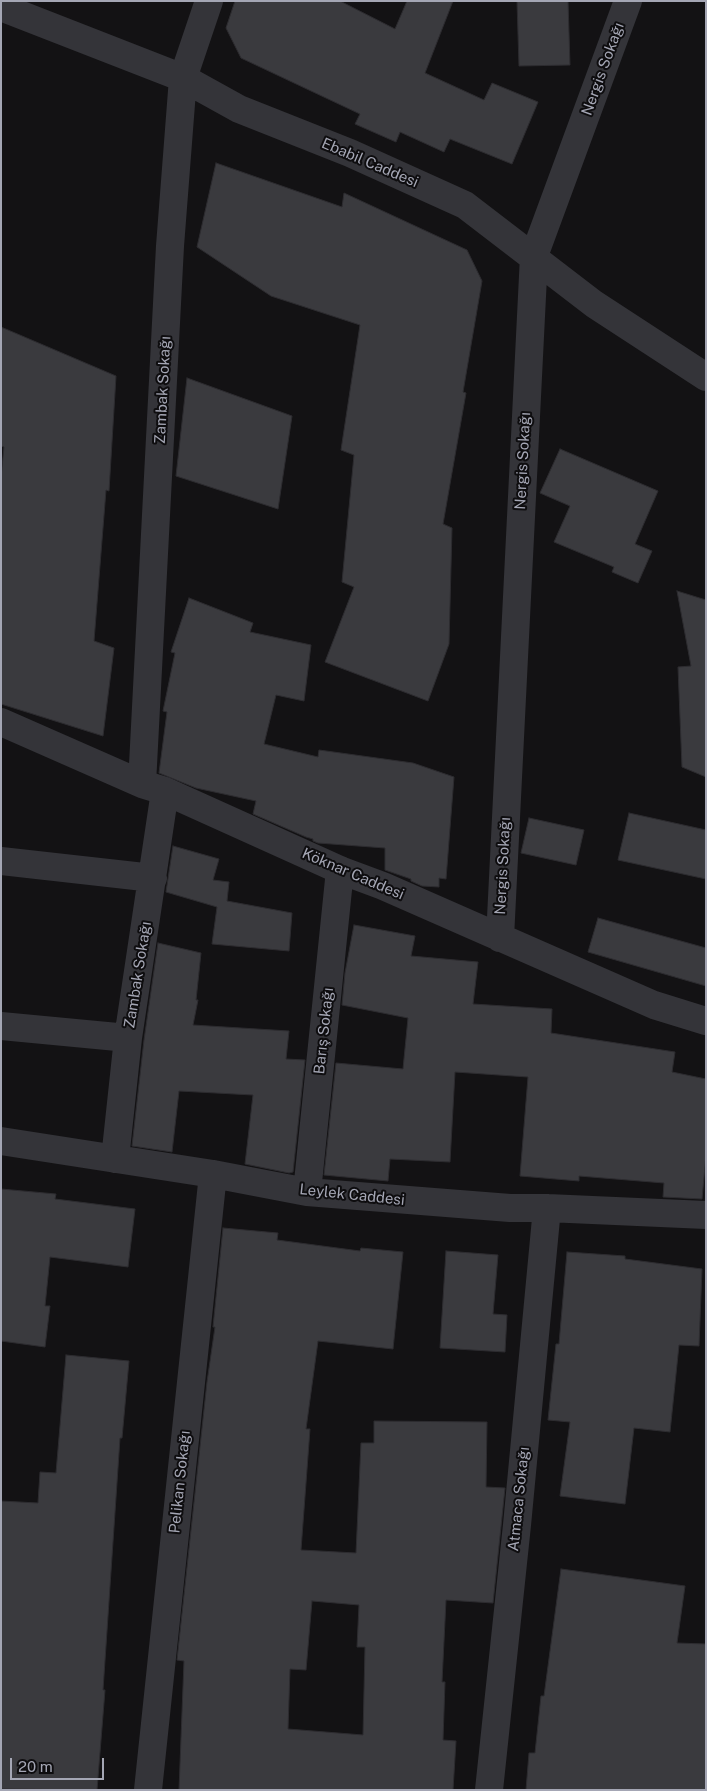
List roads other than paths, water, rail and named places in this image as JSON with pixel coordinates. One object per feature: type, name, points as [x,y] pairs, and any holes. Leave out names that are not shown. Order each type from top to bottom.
[{"type":"street","name":"Zambak Sokağı","points":[[115,1159],[128,1038],[153,878],[170,246],[183,78],[209,1]]},
{"type":"street","name":"Nergis Sokağı","points":[[500,938],[534,256],[628,1]]},
{"type":"street","name":"Ebabil Caddesi","points":[[1,7],[183,78],[239,108],[350,153],[465,205],[534,256],[594,304],[706,376]]},
{"type":"street","name":"Köknar Caddesi","points":[[1,722],[654,1005],[706,1021]]},
{"type":"street","points":[[1,861],[153,878]]},
{"type":"street","name":"Barış Sokağı","points":[[307,1192],[340,870]]},
{"type":"street","points":[[1,1026],[128,1038]]},
{"type":"street","name":"Leylek Caddesi","points":[[1,1141],[213,1174],[307,1192],[510,1208],[547,1208],[706,1216]]},
{"type":"street","name":"Pelikan Sokağı","points":[[148,1790],[213,1174]]},
{"type":"street","name":"Atmaca Sokağı","points":[[489,1790],[517,1525],[547,1208]]}]
